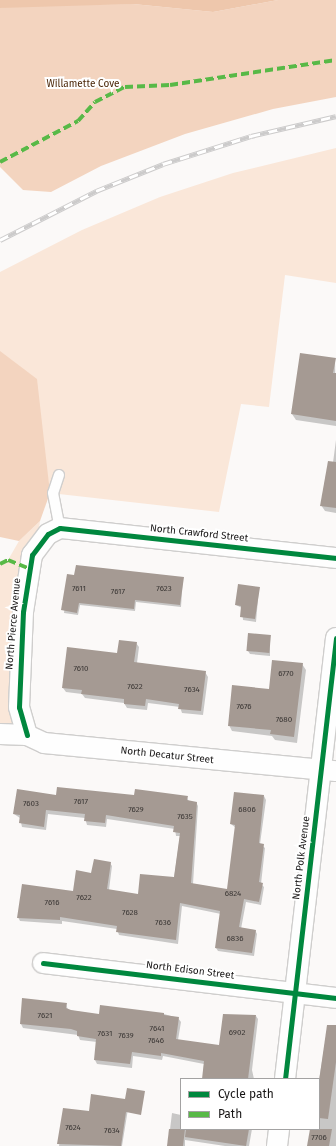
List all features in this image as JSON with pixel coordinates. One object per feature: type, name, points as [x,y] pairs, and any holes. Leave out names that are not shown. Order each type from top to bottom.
[{"type":"street","name":"North Crawford Street","points":[[60,528],[336,558]]},
{"type":"street","name":"North Pierce Avenue","points":[[27,735],[21,718],[18,699],[23,612],[28,568],[39,544],[60,528]]},
{"type":"street","name":"North Polk Avenue","points":[[285,1078],[295,993],[328,770],[336,638]]},
{"type":"street","name":"North Decatur Street","points":[[0,734],[27,735],[44,743],[328,770]]},
{"type":"street","name":"North Edison Street","points":[[42,963],[336,998]]},
{"type":"street","points":[[277,1146],[279,1130]]},
{"type":"lane","points":[[58,475],[53,493],[60,528]]},
{"type":"shaded area","points":[[0,0],[278,0],[213,12],[133,4],[0,8]]},
{"type":"shaded area","points":[[336,148],[336,283],[285,275],[269,407],[241,404],[219,512],[50,493],[0,473],[0,272],[82,230],[160,197],[233,173]]},
{"type":"shaded area","points":[[40,521],[15,723],[14,727],[5,727],[0,723],[0,564],[8,560],[19,541]]},
{"type":"green space","name":"Willamette Cove","points":[[278,0],[336,0],[336,97],[273,109],[185,134],[101,166],[51,192],[23,190],[0,167],[0,8],[14,5],[133,4],[213,12]]},
{"type":"green space","points":[[0,351],[37,379],[50,493],[40,521],[19,541],[0,537]]},
{"type":"building","points":[[300,353],[336,358],[333,373],[336,373],[336,421],[291,414]]},
{"type":"building","points":[[328,461],[336,462],[336,508],[320,506]]},
{"type":"building","points":[[76,565],[184,577],[180,605],[135,600],[134,609],[79,603],[77,613],[61,610],[67,574],[74,575]]},
{"type":"building","points":[[238,584],[260,587],[255,619],[240,617],[241,606],[235,605]]},
{"type":"building","points":[[248,633],[271,635],[269,653],[246,651]]},
{"type":"building","points":[[119,640],[137,642],[134,662],[206,671],[201,711],[178,709],[179,704],[146,699],[145,706],[124,704],[124,699],[81,694],[82,690],[62,688],[67,647],[117,653]]},
{"type":"building","points":[[272,660],[303,663],[294,737],[270,734],[271,730],[228,726],[232,685],[269,689]]},
{"type":"building","points":[[57,787],[134,795],[135,789],[188,796],[187,800],[197,802],[191,883],[227,889],[235,825],[230,824],[234,792],[264,795],[259,843],[264,844],[259,882],[263,883],[259,902],[244,899],[239,927],[256,930],[252,953],[215,948],[220,911],[180,903],[176,940],[116,932],[117,926],[60,917],[60,920],[17,918],[22,884],[73,891],[76,870],[91,873],[94,859],[111,862],[107,889],[138,894],[140,874],[174,877],[180,833],[173,832],[174,826],[106,815],[105,823],[84,821],[85,814],[46,810],[44,827],[19,823],[20,815],[13,814],[17,789],[56,795]]},
{"type":"building","points":[[22,998],[67,1003],[66,1008],[71,1010],[99,1014],[100,1005],[164,1013],[164,1015],[179,1017],[176,1039],[219,1045],[223,1014],[256,1015],[248,1078],[202,1078],[204,1061],[161,1053],[161,1056],[132,1052],[130,1064],[94,1060],[96,1039],[77,1036],[77,1031],[71,1029],[20,1024]]},
{"type":"building","points":[[327,1025],[336,1025],[336,1062],[328,1119],[320,1118],[319,1078]]},
{"type":"building","points":[[127,1088],[145,1091],[141,1115],[126,1112],[121,1146],[57,1144],[63,1108],[89,1111],[91,1094],[125,1099]]},
{"type":"building","points":[[169,1129],[185,1130],[183,1146],[167,1146]]},
{"type":"building","points":[[332,1129],[329,1146],[307,1146],[310,1130]]},
{"type":"building","points":[[186,1130],[249,1130],[246,1146],[185,1137]]},
{"type":"railway","points":[[0,240],[96,191],[163,164],[251,136],[336,116]]},
{"type":"marked path","points":[[0,162],[78,121],[95,102],[125,87],[170,85],[336,60]]},
{"type":"marked path","points":[[0,564],[8,560],[28,568]]},
{"type":"cycle path","points":[[27,735],[19,707],[23,612],[32,555],[48,534],[60,528],[336,558]]},
{"type":"cycle path","points":[[285,1078],[336,638]]},
{"type":"cycle path","points":[[43,963],[336,998]]}]
